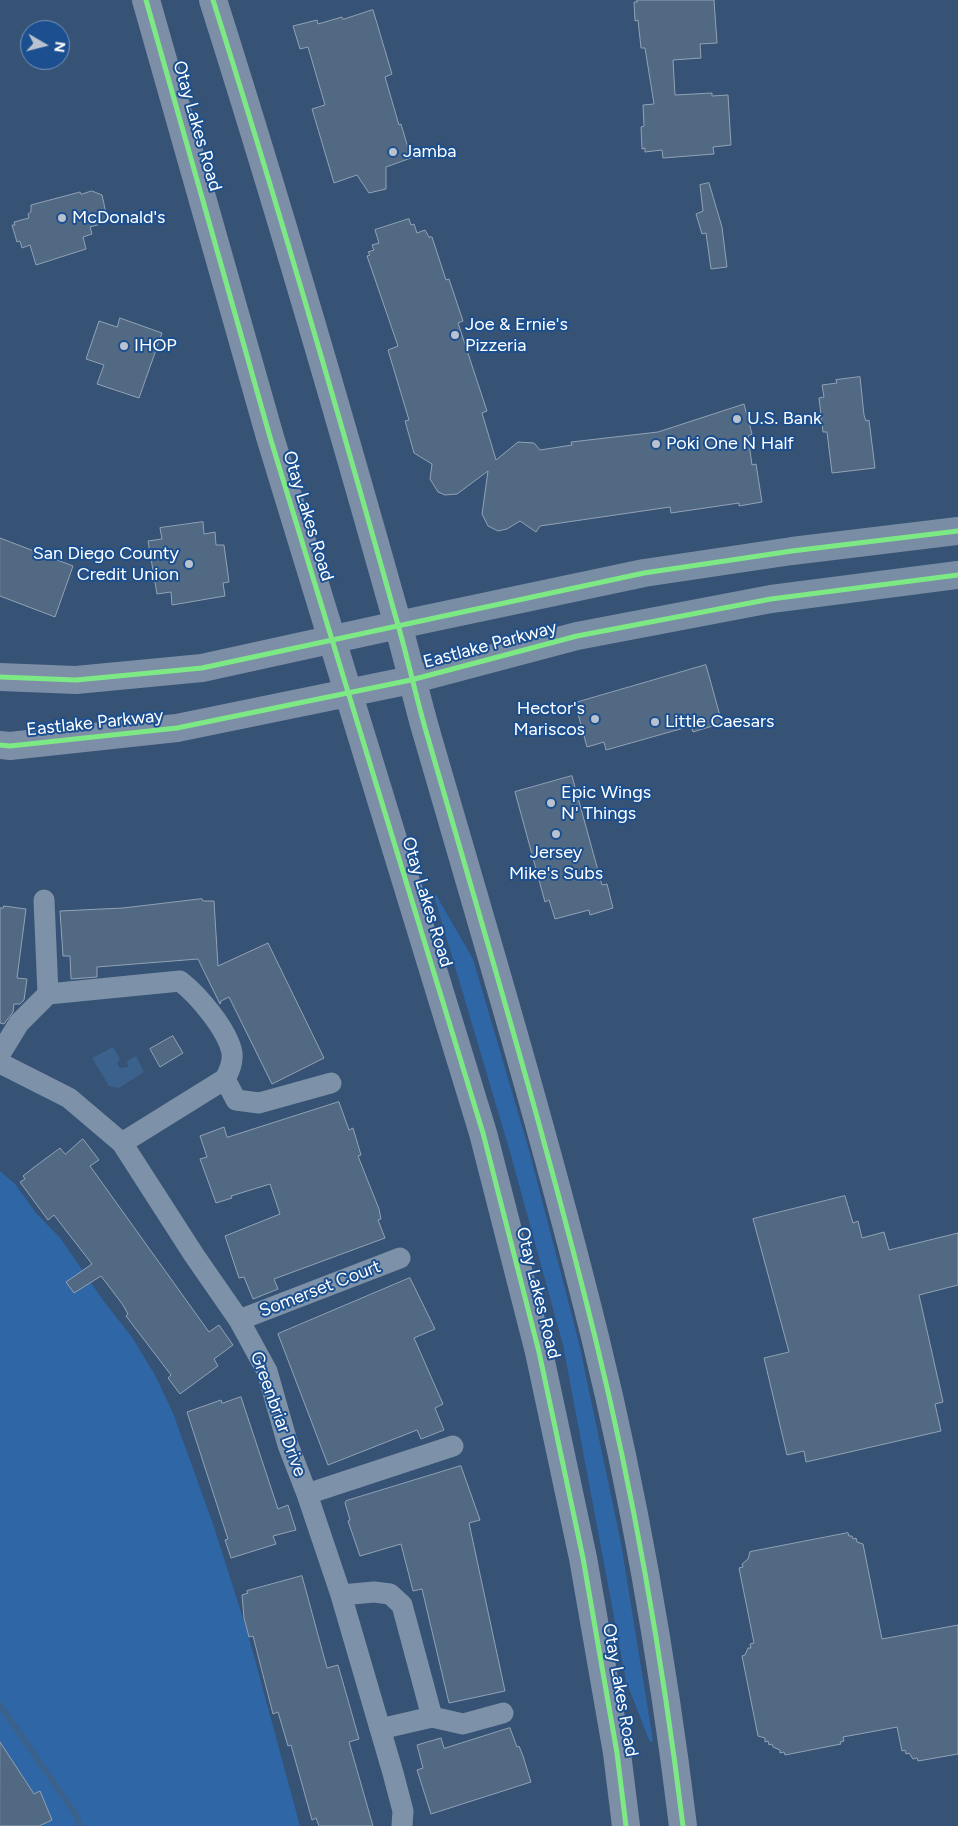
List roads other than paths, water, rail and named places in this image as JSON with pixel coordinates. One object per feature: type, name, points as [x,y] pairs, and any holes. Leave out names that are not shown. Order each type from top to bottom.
[{"type":"main road","name":"Otay Lakes Road","points":[[146,0],[270,437],[483,1133],[539,1352],[583,1558],[617,1753],[626,1826]]},
{"type":"main road","points":[[213,0],[291,250],[398,625],[411,680],[539,1120],[597,1345],[640,1545],[673,1744],[683,1826]]},
{"type":"main road","name":"Eastlake Parkway","points":[[0,677],[76,680],[202,668],[644,573],[792,551],[958,531]]},
{"type":"main road","name":"Eastlake Parkway","points":[[0,745],[10,746],[177,728],[411,680],[606,630],[771,599],[958,575]]},
{"type":"street","points":[[44,900],[48,994]]},
{"type":"street","points":[[0,1054],[19,1023],[48,994],[180,981],[198,996],[225,1035],[232,1053],[230,1070],[225,1079],[122,1143]]},
{"type":"street","name":"Greenbriar Drive","points":[[0,1063],[70,1098],[122,1143],[194,1255],[240,1320],[267,1371],[288,1445],[308,1494],[341,1595],[403,1811],[402,1826]]},
{"type":"street","points":[[225,1079],[236,1100],[258,1104],[331,1083]]},
{"type":"street","name":"Somerset Court","points":[[240,1320],[400,1258]]},
{"type":"street","points":[[308,1494],[453,1446]]},
{"type":"street","points":[[341,1595],[374,1592],[390,1594],[402,1605],[432,1717]]},
{"type":"street","points":[[380,1729],[432,1717],[463,1724],[503,1713]]},
{"type":"waterway","points":[[0,1705],[76,1815],[80,1826]]},
{"type":"place","name":"Jamba","points":[[393,152]]},
{"type":"place","name":"McDonald's","points":[[62,218]]},
{"type":"place","name":"Joe & Ernie's Pizzeria","points":[[455,335]]},
{"type":"place","name":"IHOP","points":[[124,346]]},
{"type":"place","name":"U.S. Bank","points":[[737,419]]},
{"type":"place","name":"Poki One N Half","points":[[656,444]]},
{"type":"place","name":"San Diego County Credit Union","points":[[189,564]]},
{"type":"place","name":"Hector's Mariscos","points":[[595,719]]},
{"type":"place","name":"Little Caesars","points":[[655,722]]},
{"type":"place","name":"Epic Wings N' Things","points":[[551,803]]},
{"type":"place","name":"Jersey Mike's Subs","points":[[556,834]]}]
